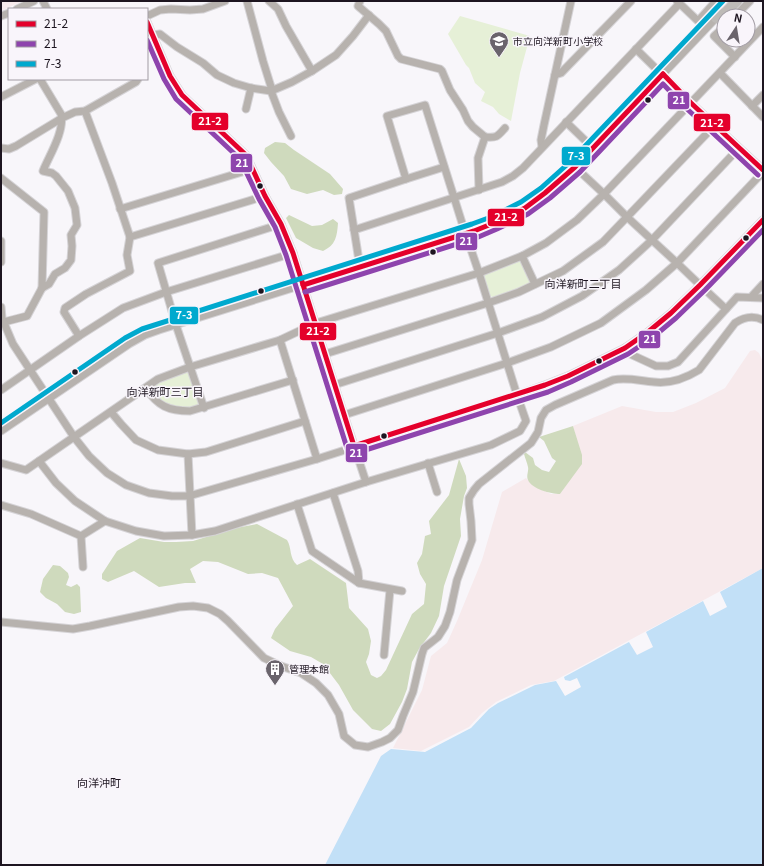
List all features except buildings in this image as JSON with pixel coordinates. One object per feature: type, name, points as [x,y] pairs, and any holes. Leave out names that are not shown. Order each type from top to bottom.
[{"type":"street","points":[[19,8],[34,1]]},
{"type":"street","points":[[148,16],[160,10],[203,9],[225,1]]},
{"type":"street","points":[[247,1],[272,91],[279,112],[291,136]]},
{"type":"street","points":[[269,1],[278,9],[312,71]]},
{"type":"street","points":[[360,1],[358,6],[386,31],[398,56],[401,59],[440,69],[442,71],[450,90],[473,127],[485,137],[493,138],[497,137],[505,128]]},
{"type":"street","points":[[542,147],[541,140],[571,1]]},
{"type":"street","points":[[555,75],[561,73],[631,1]]},
{"type":"street","points":[[354,230],[479,190],[502,182],[513,176],[523,168],[636,49],[678,2],[698,21],[716,1]]},
{"type":"street","points":[[150,37],[160,34],[177,47],[203,63],[217,75],[234,83],[251,88],[272,91],[312,71],[336,54],[344,47],[369,15]]},
{"type":"street","points":[[1,431],[129,344],[145,335],[465,233],[494,223],[525,208],[545,194],[575,167],[716,18]]},
{"type":"street","points":[[148,27],[150,37],[170,76],[182,95],[246,155],[280,224],[293,253],[366,482]]},
{"type":"street","points":[[1,463],[26,470],[158,379],[190,367],[280,340],[316,323],[479,273],[522,256],[546,243],[577,220],[604,194],[763,27]]},
{"type":"street","points":[[726,48],[735,57]]},
{"type":"street","points":[[344,415],[507,363],[551,347],[601,323],[646,290],[677,263],[763,171],[636,49]]},
{"type":"street","points":[[720,73],[763,117]]},
{"type":"street","points":[[1,97],[34,80]]},
{"type":"street","points":[[41,80],[62,118],[58,138],[43,171],[52,173],[56,176],[68,191],[75,208],[78,225],[71,235],[71,260],[65,268],[55,274],[49,284],[42,288]]},
{"type":"street","points":[[1,148],[16,146],[62,118],[75,112],[85,111],[136,80]]},
{"type":"street","points":[[246,109],[251,88]]},
{"type":"street","points":[[752,106],[763,95]]},
{"type":"street","points":[[39,461],[56,483],[75,501],[105,521],[136,531],[164,536],[192,535],[215,530],[366,482],[491,445],[520,431],[526,421],[516,395],[498,333],[425,105],[387,116],[406,179]]},
{"type":"street","points":[[79,336],[64,312],[65,308],[86,294],[130,271],[127,255],[130,237],[112,183],[85,111]]},
{"type":"street","points":[[566,122],[593,148]]},
{"type":"street","points":[[325,354],[488,303],[519,292],[563,271],[603,242],[715,125]]},
{"type":"street","points":[[479,190],[478,158],[485,137]]},
{"type":"street","points":[[334,385],[498,333],[542,317],[582,296],[619,270],[652,240],[739,148]]},
{"type":"street","points":[[360,267],[349,198],[444,167]]},
{"type":"street","points":[[575,167],[726,309]]},
{"type":"street","points":[[120,208],[252,168]]},
{"type":"street","points":[[1,178],[44,212],[42,288],[28,316],[4,322]]},
{"type":"street","points":[[130,237],[265,196]]},
{"type":"street","points":[[1,307],[2,318],[13,344],[74,437],[89,456],[107,473],[126,485],[149,493],[172,496],[189,496],[317,459],[516,395],[568,376],[625,348],[648,332],[700,286],[763,220]]},
{"type":"street","points":[[204,408],[176,325],[158,263],[280,224]]},
{"type":"street","points":[[1,241],[1,262]]},
{"type":"street","points":[[1,390],[79,336],[123,308],[166,292],[293,253]]},
{"type":"street","points":[[522,256],[535,284]]},
{"type":"street","points":[[751,297],[763,284]]},
{"type":"street","points":[[625,348],[630,354],[656,366],[668,366],[678,362],[737,297],[763,298]]},
{"type":"street","points":[[1,622],[73,629],[179,607],[193,606],[208,608],[220,614],[228,621],[264,658],[280,666],[301,673],[316,683],[328,695],[339,714],[344,736],[355,745],[368,747],[382,742],[390,738],[398,730],[413,692],[424,648],[438,637],[445,626],[450,612],[457,580],[472,540],[472,521],[469,498],[479,484],[531,443],[538,432],[541,418],[546,410],[613,380],[621,378],[663,383],[691,375],[699,370],[735,323],[750,317],[757,317],[763,320]]},
{"type":"street","points":[[280,340],[317,459]]},
{"type":"street","points":[[146,388],[150,395],[164,407],[181,411],[190,411],[293,380]]},
{"type":"street","points":[[112,412],[136,440],[158,450],[188,454],[206,452],[305,421]]},
{"type":"street","points":[[188,454],[192,535]]},
{"type":"street","points":[[428,463],[437,492]]},
{"type":"street","points":[[333,493],[358,571],[358,583]]},
{"type":"street","points":[[297,504],[312,551],[358,583],[402,591]]},
{"type":"street","points":[[1,505],[31,514],[81,536]]},
{"type":"street","points":[[81,536],[105,521]]},
{"type":"street","points":[[81,536],[83,567]]},
{"type":"street","points":[[384,656],[390,590]]},
{"type":"shaded area","points":[[1,1],[23,1],[1,11]]},
{"type":"shaded area","points":[[755,350],[759,353],[763,362],[763,568],[554,681],[531,685],[496,702],[482,713],[469,727],[421,751],[393,748],[422,690],[431,656],[447,643],[457,621],[482,560],[502,492],[526,478],[534,486],[551,494],[560,494],[581,464],[582,459],[573,426],[622,406],[656,412],[673,412],[696,403],[725,388],[750,351]]},
{"type":"green space","points":[[460,16],[530,36],[520,73],[511,121],[499,114],[493,107],[481,101],[485,92],[475,83],[469,68],[448,34]]},
{"type":"green space","points":[[275,142],[285,143],[330,174],[343,189],[342,194],[334,195],[323,190],[307,194],[291,189],[284,176],[264,153],[265,148]]},
{"type":"green space","points":[[289,215],[312,226],[322,225],[333,219],[338,223],[335,240],[331,246],[323,251],[313,248],[296,238],[286,218]]},
{"type":"green space","points":[[520,261],[522,262],[531,280],[530,284],[493,297],[489,296],[483,277],[485,274]]},
{"type":"green space","points":[[187,371],[189,372],[199,403],[197,407],[174,408],[163,403],[156,397],[152,387],[163,379]]},
{"type":"green space","points":[[573,426],[582,455],[582,464],[560,494],[547,492],[533,486],[527,478],[528,469],[524,454],[525,452],[533,458],[535,465],[542,470],[549,472],[556,461],[552,458],[544,441],[539,437]]},
{"type":"green space","points":[[459,459],[466,476],[467,488],[460,519],[461,536],[444,586],[439,616],[431,633],[419,649],[412,662],[407,689],[402,702],[390,724],[381,731],[372,729],[353,710],[339,685],[323,664],[311,657],[290,651],[271,638],[275,629],[293,606],[278,578],[262,573],[248,574],[218,562],[203,561],[190,569],[196,583],[159,587],[134,571],[108,582],[102,579],[102,574],[117,551],[140,538],[164,542],[193,541],[236,528],[257,524],[287,540],[294,562],[297,565],[310,559],[346,583],[349,608],[368,629],[371,641],[366,662],[371,675],[377,678],[386,670],[412,614],[424,604],[426,584],[420,574],[417,563],[422,554],[425,536],[431,534],[429,521],[449,495]]},
{"type":"green space","points":[[53,565],[60,566],[68,573],[69,577],[66,585],[71,587],[77,584],[80,587],[81,612],[74,614],[65,612],[57,604],[46,598],[40,592],[43,579]]},
{"type":"water","points":[[763,568],[763,865],[325,865],[381,756],[391,749],[425,752],[471,728],[489,709],[498,703],[535,685],[556,681],[565,696],[581,687],[577,678],[570,681],[565,680],[564,677],[629,642],[637,655],[653,647],[646,632],[703,601],[710,616],[727,607],[720,592]]},
{"type":"transit line","name":"7-3","points":[[1,423],[125,338],[142,329],[472,224],[491,217],[521,202],[541,188],[570,162],[723,1]]},
{"type":"transit line","name":"21-2","points":[[148,24],[170,76],[182,95],[246,155],[265,196],[281,224],[293,253],[354,446]]},
{"type":"transit line","name":"21","points":[[148,42],[164,79],[176,99],[240,159],[259,199],[275,227],[286,255],[347,448],[352,452],[356,453],[548,392],[628,354],[652,338],[676,318],[763,230]]},
{"type":"transit line","name":"21-2","points":[[663,74],[691,103],[763,170]]},
{"type":"transit line","name":"21-2","points":[[303,285],[474,231],[525,208],[575,167],[663,74]]},
{"type":"transit line","name":"21","points":[[305,292],[476,238],[528,214],[550,198],[580,172],[663,84],[686,108],[758,175]]},
{"type":"transit line","name":"21-2","points":[[354,446],[545,385],[568,376],[625,348],[671,313],[763,220]]},
{"type":"place","name":"市立向洋新町小学校","points":[[499,58]]},
{"type":"place","name":"管理本館","points":[[275,686]]},
{"type":"district","name":"向洋新町二丁目","points":[[583,284]]},
{"type":"district","name":"向洋新町三丁目","points":[[165,392]]},
{"type":"district","name":"向洋沖町","points":[[99,783]]}]
